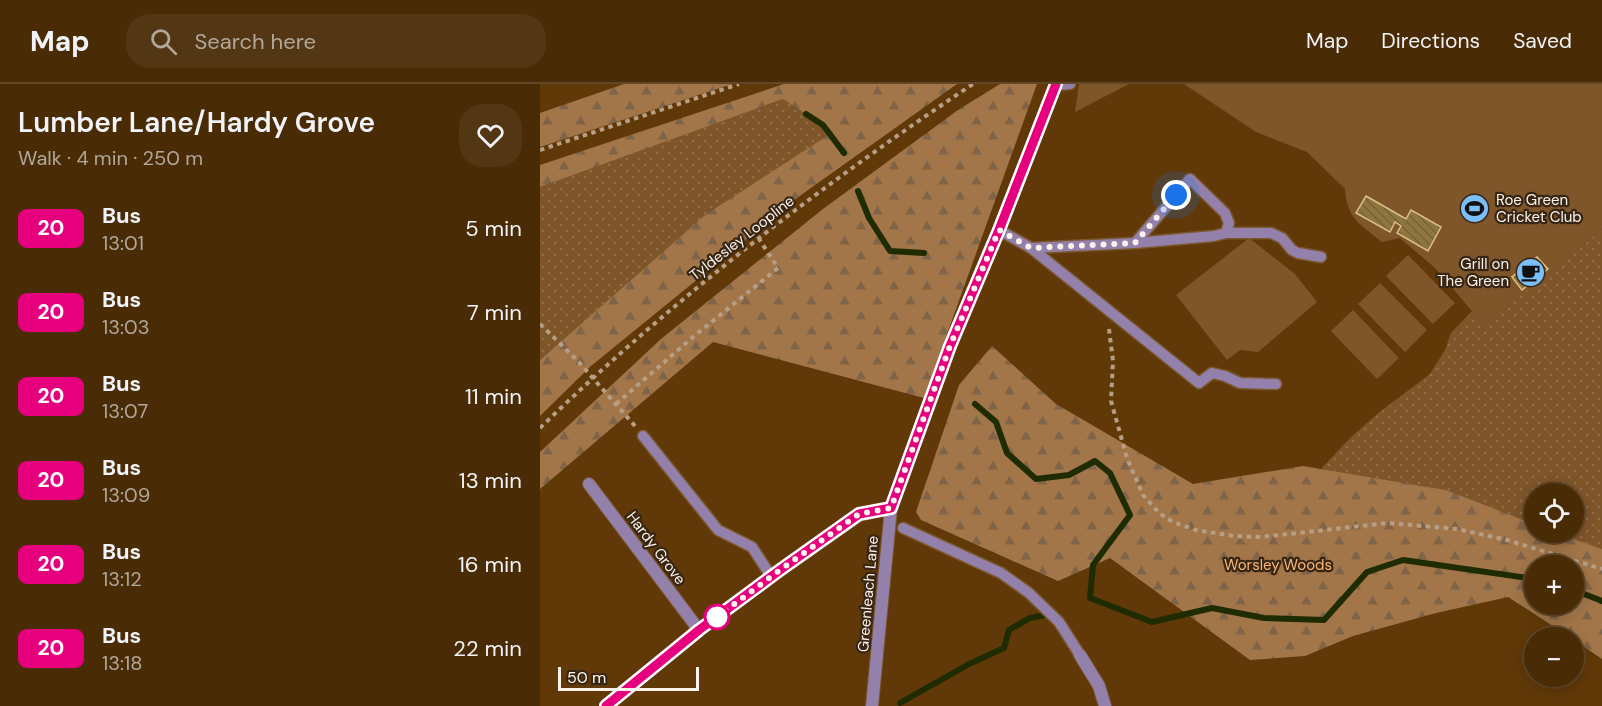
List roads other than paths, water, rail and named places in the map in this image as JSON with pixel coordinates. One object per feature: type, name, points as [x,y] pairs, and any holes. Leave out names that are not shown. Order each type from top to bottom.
[{"type":"street","name":"Greenleach Lane","points":[[872,706],[891,508],[950,346],[999,230],[1056,84]]},
{"type":"street","name":"Hardy Grove","points":[[589,484],[699,630]]},
{"type":"street","points":[[606,706],[699,630],[859,514],[891,508]]},
{"type":"street","points":[[1080,655],[1099,686],[1105,706]]},
{"type":"lane","points":[[1056,84],[1070,84]]},
{"type":"lane","points":[[1135,243],[1190,179],[1226,213],[1229,223],[1226,233]]},
{"type":"lane","points":[[999,230],[1031,248],[1199,383],[1212,374],[1225,376],[1240,383],[1276,384]]},
{"type":"lane","points":[[1031,248],[1135,243],[1226,233],[1271,233],[1282,238],[1292,250],[1321,257]]},
{"type":"lane","points":[[644,436],[718,530],[752,547],[771,576]]},
{"type":"lane","points":[[903,528],[1001,573],[1029,593],[1059,622],[1080,655]]},
{"type":"waterway","points":[[806,114],[823,125],[844,153]]},
{"type":"waterway","points":[[858,191],[869,218],[890,251],[924,253]]},
{"type":"waterway","points":[[975,404],[996,422],[1007,453],[1036,479],[1069,475],[1095,461],[1110,473],[1130,515],[1093,565],[1090,598],[1152,622],[1212,608],[1264,618],[1324,620],[1367,572],[1403,560],[1524,578]]},
{"type":"waterway","points":[[1584,594],[1602,601]]},
{"type":"waterway","points":[[900,703],[969,664],[1004,648],[1009,630],[1030,618],[1045,615]]},
{"type":"place","name":"Roe Green Cricket Club","points":[[1475,209]]},
{"type":"place","name":"Grill on The Green","points":[[1530,273]]},
{"type":"park label","name":"Worsley Woods","points":[[1278,565]]}]
